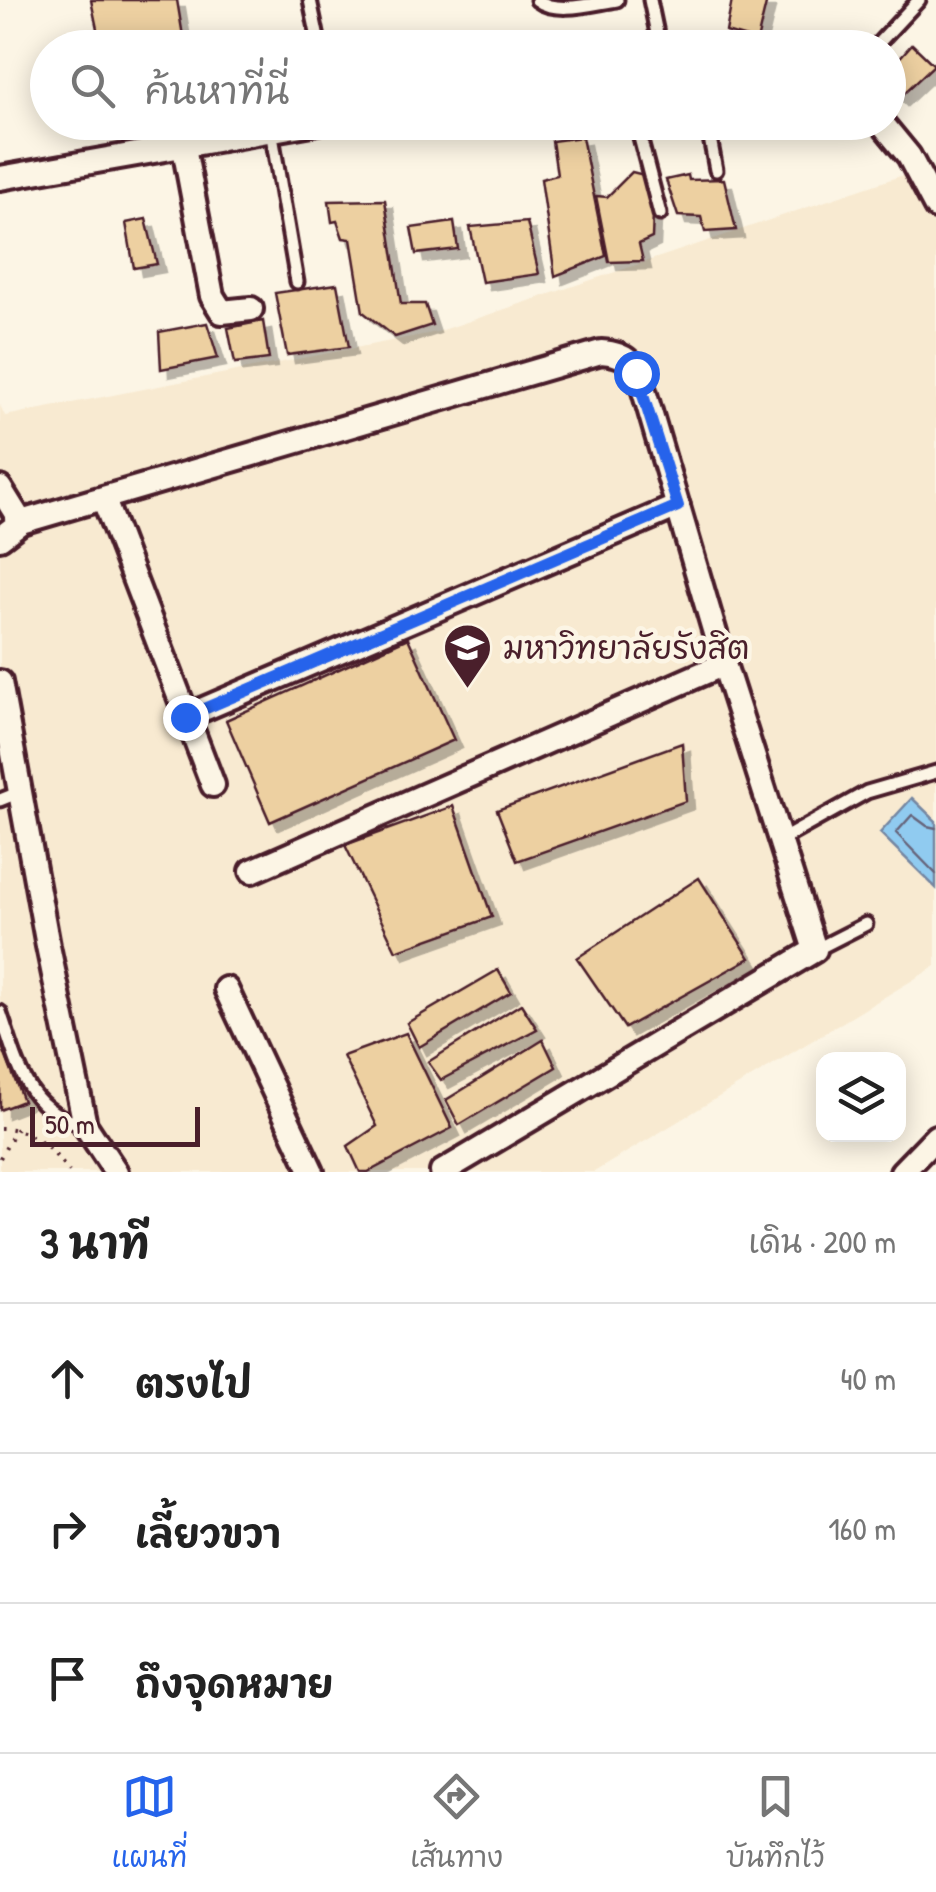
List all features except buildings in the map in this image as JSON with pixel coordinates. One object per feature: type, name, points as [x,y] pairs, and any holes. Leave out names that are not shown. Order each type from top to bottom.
[{"type":"street","points":[[0,178],[223,140]]},
{"type":"street","points":[[896,140],[909,156],[936,207]]},
{"type":"street","points":[[184,148],[212,296],[222,312],[251,309]]},
{"type":"street","points":[[0,538],[21,522],[601,352],[618,353],[628,359],[636,373],[815,950],[442,1172]]},
{"type":"street","points":[[0,488],[21,522]]},
{"type":"street","points":[[104,500],[214,785]]},
{"type":"street","points":[[185,717],[678,506]]},
{"type":"street","points":[[252,871],[724,664]]},
{"type":"street","points":[[0,682],[10,796],[48,946],[85,1125],[116,1172]]},
{"type":"street","points":[[226,989],[312,1172]]},
{"type":"street","points":[[902,1172],[936,1137]]},
{"type":"lane","points":[[310,0],[316,30]]},
{"type":"lane","points":[[537,0],[544,6],[618,0]]},
{"type":"lane","points":[[650,0],[656,30]]},
{"type":"lane","points":[[891,30],[920,0]]},
{"type":"lane","points":[[273,140],[297,282]]},
{"type":"lane","points":[[641,140],[660,214]]},
{"type":"lane","points":[[710,140],[716,170]]},
{"type":"lane","points":[[780,841],[867,792],[936,772]]},
{"type":"lane","points":[[815,950],[866,924]]},
{"type":"lane","points":[[0,1012],[25,1080],[37,1100],[68,1121],[85,1125]]},
{"type":"path","points":[[0,1128],[17,1128],[46,1144],[69,1172]]},
{"type":"path","points":[[0,1158],[17,1128]]},
{"type":"shaded area","name":"มหาวิทยาลัยรังสิต","points":[[921,169],[936,197],[936,966],[594,1172],[0,1172],[0,405],[5,416],[437,332]]},
{"type":"water","points":[[912,798],[936,821],[936,888],[880,833]]},
{"type":"place","name":"มหาวิทยาลัยรังสิต","points":[[468,690]]},
{"type":"route","points":[[185,717],[678,506],[636,373]]}]
